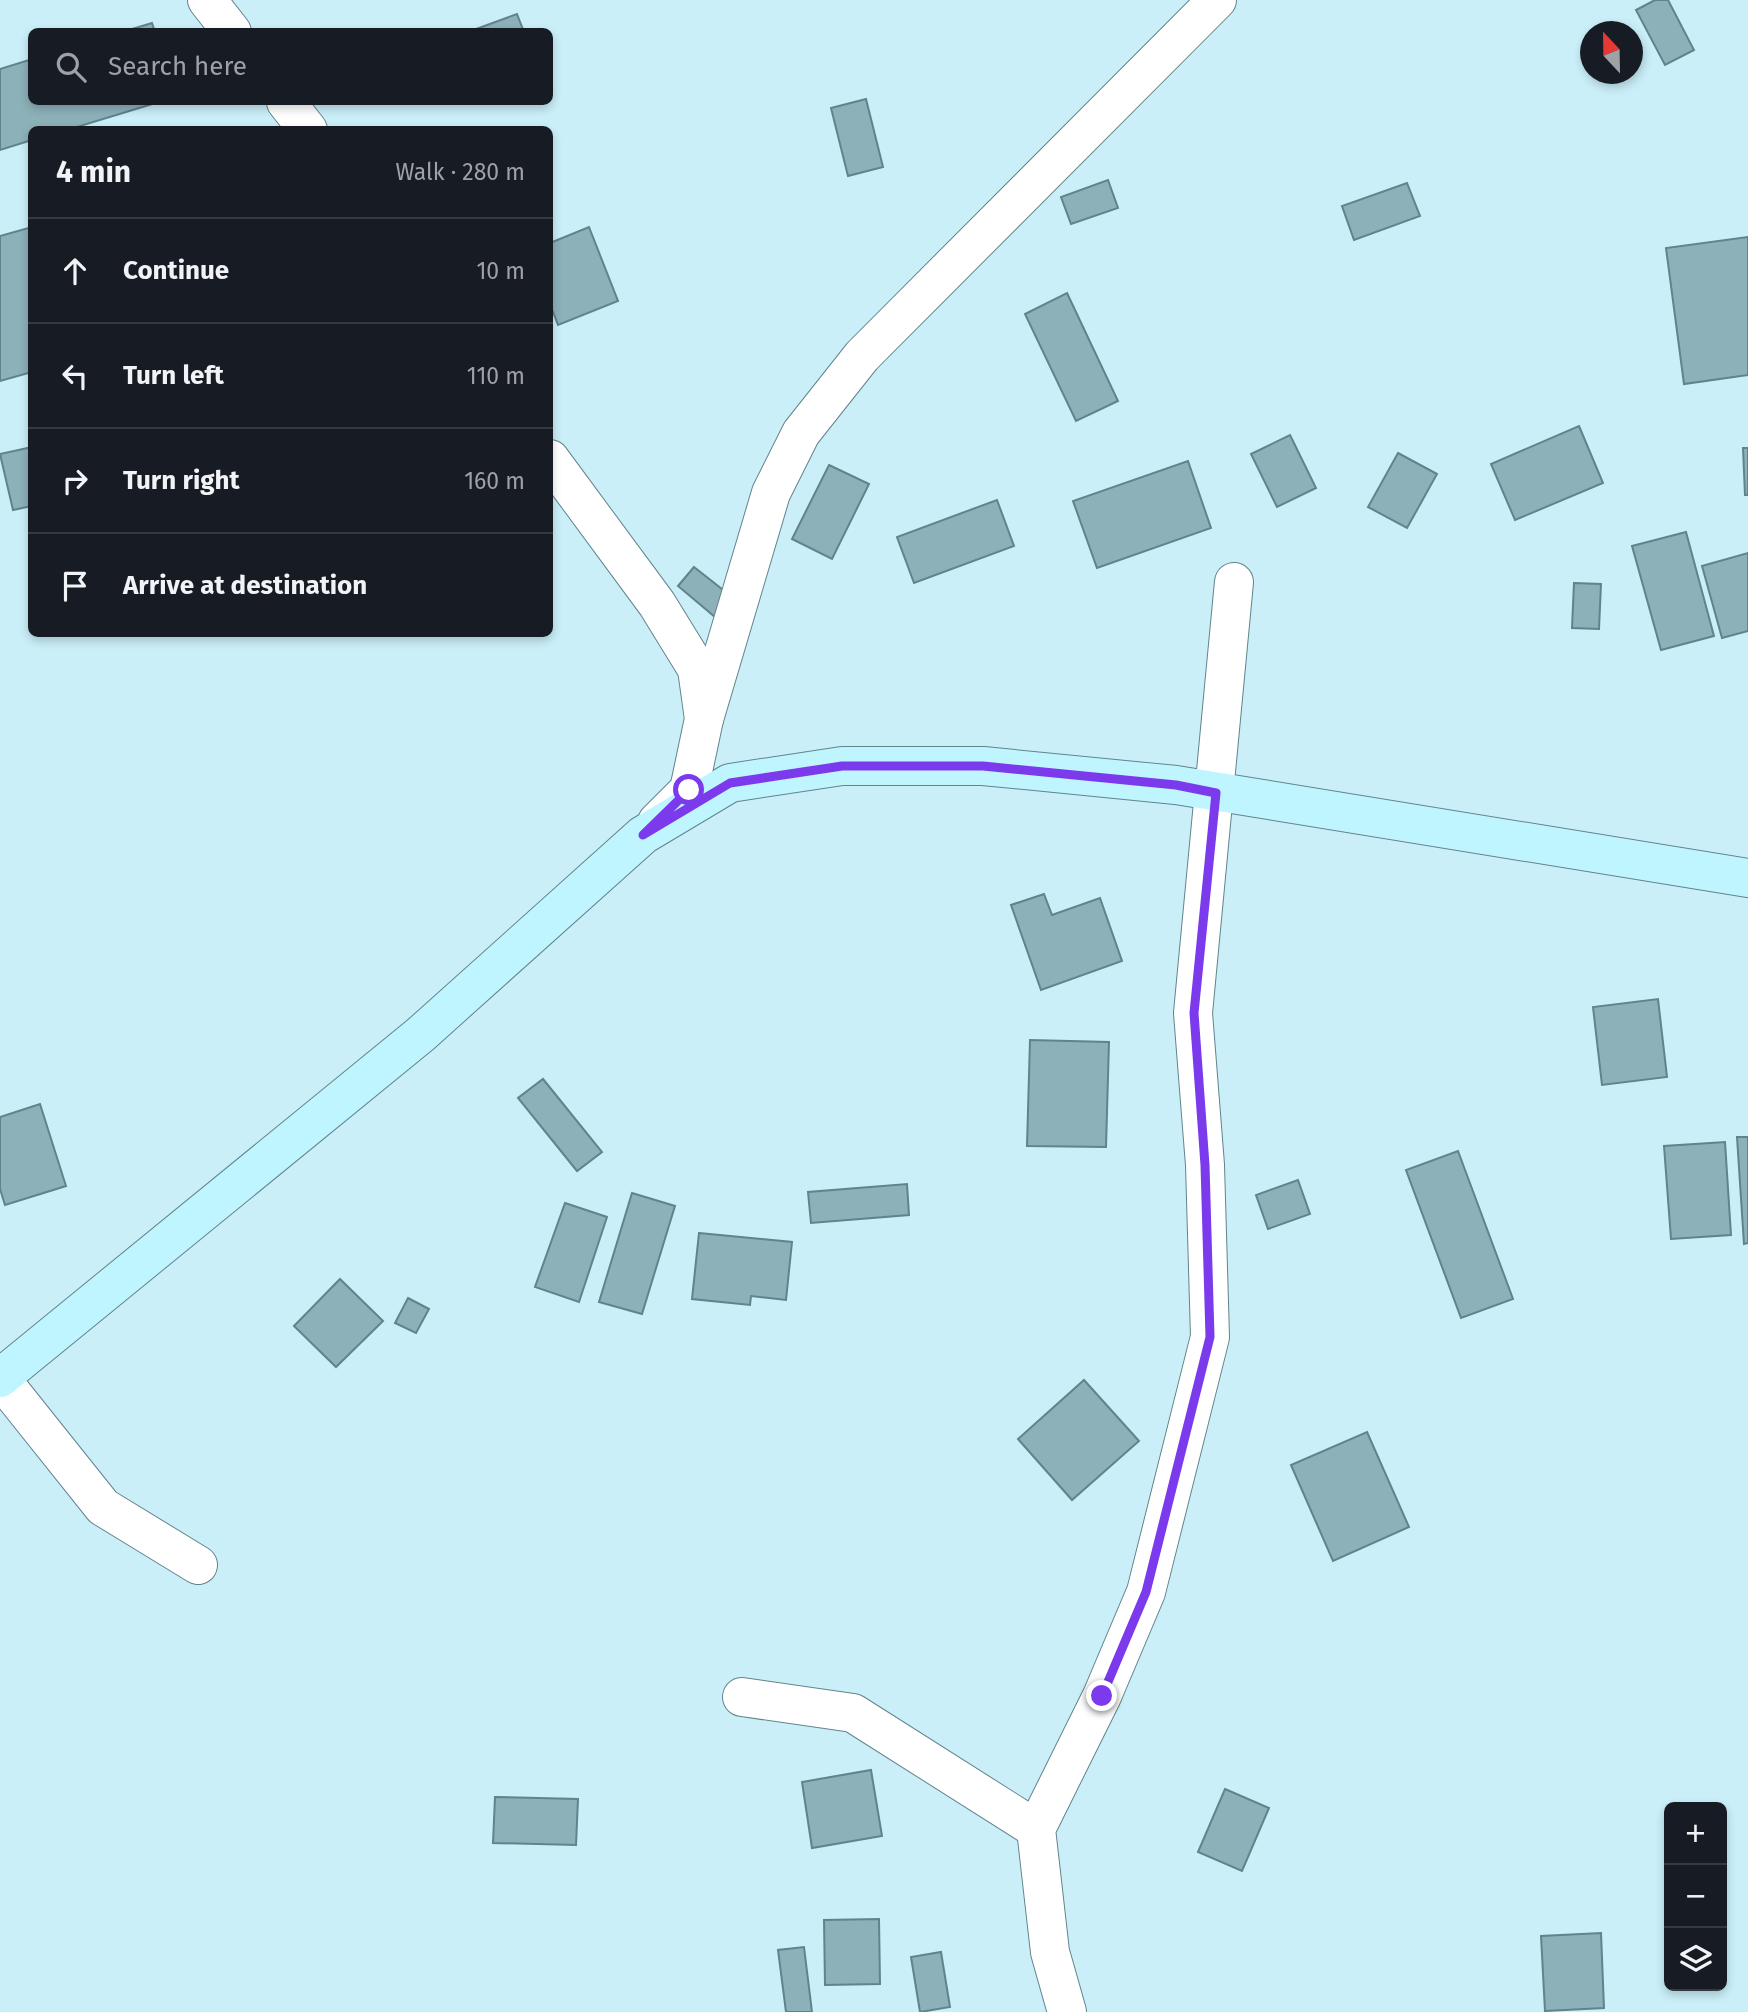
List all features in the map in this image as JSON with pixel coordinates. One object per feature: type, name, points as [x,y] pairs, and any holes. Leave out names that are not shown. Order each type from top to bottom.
[{"type":"street","points":[[207,0],[229,28]]},
{"type":"street","points":[[198,1564],[103,1507],[0,1378],[420,1035],[643,835],[689,790],[704,719],[771,493],[801,433],[862,356],[1217,0]]},
{"type":"street","points":[[288,105],[305,126]]},
{"type":"street","points":[[553,463],[657,604],[697,670],[704,719]]},
{"type":"street","points":[[1067,2012],[1050,1952],[1036,1829],[1102,1696],[1146,1592],[1210,1337],[1205,1165],[1194,1013],[1234,582]]},
{"type":"street","points":[[643,835],[730,783],[842,766],[983,766],[1176,785],[1748,877]]},
{"type":"street","points":[[742,1697],[853,1713],[1036,1829]]},
{"type":"building","points":[[1655,0],[1668,0],[1694,50],[1665,65],[1636,10]]},
{"type":"building","points":[[517,14],[522,28],[479,28]]},
{"type":"building","points":[[152,23],[154,28],[135,28]]},
{"type":"building","points":[[28,60],[28,105],[149,105],[80,126],[28,126],[28,141],[0,150],[0,69]]},
{"type":"building","points":[[866,99],[883,167],[848,176],[831,108]]},
{"type":"building","points":[[1108,180],[1118,208],[1071,224],[1061,197]]},
{"type":"building","points":[[1407,183],[1420,216],[1354,240],[1342,206]]},
{"type":"building","points":[[589,227],[618,301],[558,325],[553,312],[553,242]]},
{"type":"building","points":[[28,228],[28,373],[0,381],[0,236]]},
{"type":"building","points":[[1748,237],[1748,375],[1684,384],[1666,248]]},
{"type":"building","points":[[1067,293],[1118,401],[1076,421],[1025,314]]},
{"type":"building","points":[[1579,426],[1603,483],[1515,520],[1491,464]]},
{"type":"building","points":[[1290,435],[1316,488],[1277,507],[1251,454]]},
{"type":"building","points":[[28,448],[28,507],[13,510],[0,454]]},
{"type":"building","points":[[1743,448],[1748,448],[1748,495],[1745,495]]},
{"type":"building","points":[[1398,453],[1437,474],[1407,528],[1368,507]]},
{"type":"building","points":[[1188,461],[1211,528],[1097,568],[1073,501]]},
{"type":"building","points":[[829,465],[869,484],[832,559],[792,539]]},
{"type":"building","points":[[997,500],[1014,546],[914,583],[897,537]]},
{"type":"building","points":[[1686,532],[1714,636],[1661,650],[1632,546]]},
{"type":"building","points":[[1748,553],[1748,631],[1722,638],[1702,566]]},
{"type":"building","points":[[694,567],[732,597],[715,617],[678,586]]},
{"type":"building","points":[[1574,583],[1601,584],[1599,629],[1572,628]]},
{"type":"building","points":[[1044,894],[1052,915],[1100,898],[1122,961],[1041,990],[1011,905]]},
{"type":"building","points":[[1658,999],[1667,1077],[1602,1085],[1593,1007]]},
{"type":"building","points":[[1030,1040],[1109,1042],[1106,1147],[1027,1146]]},
{"type":"building","points":[[543,1079],[602,1152],[577,1171],[518,1098]]},
{"type":"building","points":[[40,1104],[66,1186],[5,1205],[0,1189],[0,1117]]},
{"type":"building","points":[[1737,1137],[1748,1137],[1748,1243],[1744,1244]]},
{"type":"building","points":[[1725,1142],[1731,1235],[1671,1239],[1664,1146]]},
{"type":"building","points":[[1458,1151],[1513,1299],[1461,1318],[1406,1170]]},
{"type":"building","points":[[1298,1180],[1310,1214],[1268,1229],[1256,1195]]},
{"type":"building","points":[[907,1184],[909,1215],[811,1223],[808,1192]]},
{"type":"building","points":[[632,1193],[675,1206],[642,1314],[599,1302]]},
{"type":"building","points":[[565,1203],[607,1217],[579,1302],[535,1287]]},
{"type":"building","points":[[699,1233],[792,1242],[786,1300],[751,1296],[750,1305],[692,1299]]},
{"type":"building","points":[[340,1279],[383,1321],[336,1367],[294,1326]]},
{"type":"building","points":[[408,1298],[429,1309],[416,1333],[395,1323]]},
{"type":"building","points":[[1084,1380],[1139,1441],[1072,1500],[1018,1439]]},
{"type":"building","points":[[1367,1432],[1409,1527],[1333,1561],[1291,1465]]},
{"type":"building","points":[[871,1770],[882,1836],[812,1848],[802,1782]]},
{"type":"building","points":[[1225,1789],[1269,1808],[1242,1871],[1198,1852]]},
{"type":"building","points":[[495,1797],[578,1799],[576,1845],[493,1843]]},
{"type":"building","points":[[879,1919],[880,1984],[825,1985],[824,1920]]},
{"type":"building","points":[[1601,1933],[1604,2008],[1545,2011],[1541,1936]]},
{"type":"building","points":[[804,1947],[812,2012],[786,2012],[778,1950]]},
{"type":"building","points":[[941,1952],[950,2007],[920,2012],[911,1957]]},
{"type":"route","points":[[689,790],[643,835],[730,783],[842,766],[983,766],[1176,785],[1216,793],[1194,1013],[1205,1165],[1210,1337],[1146,1592],[1102,1696]]}]
